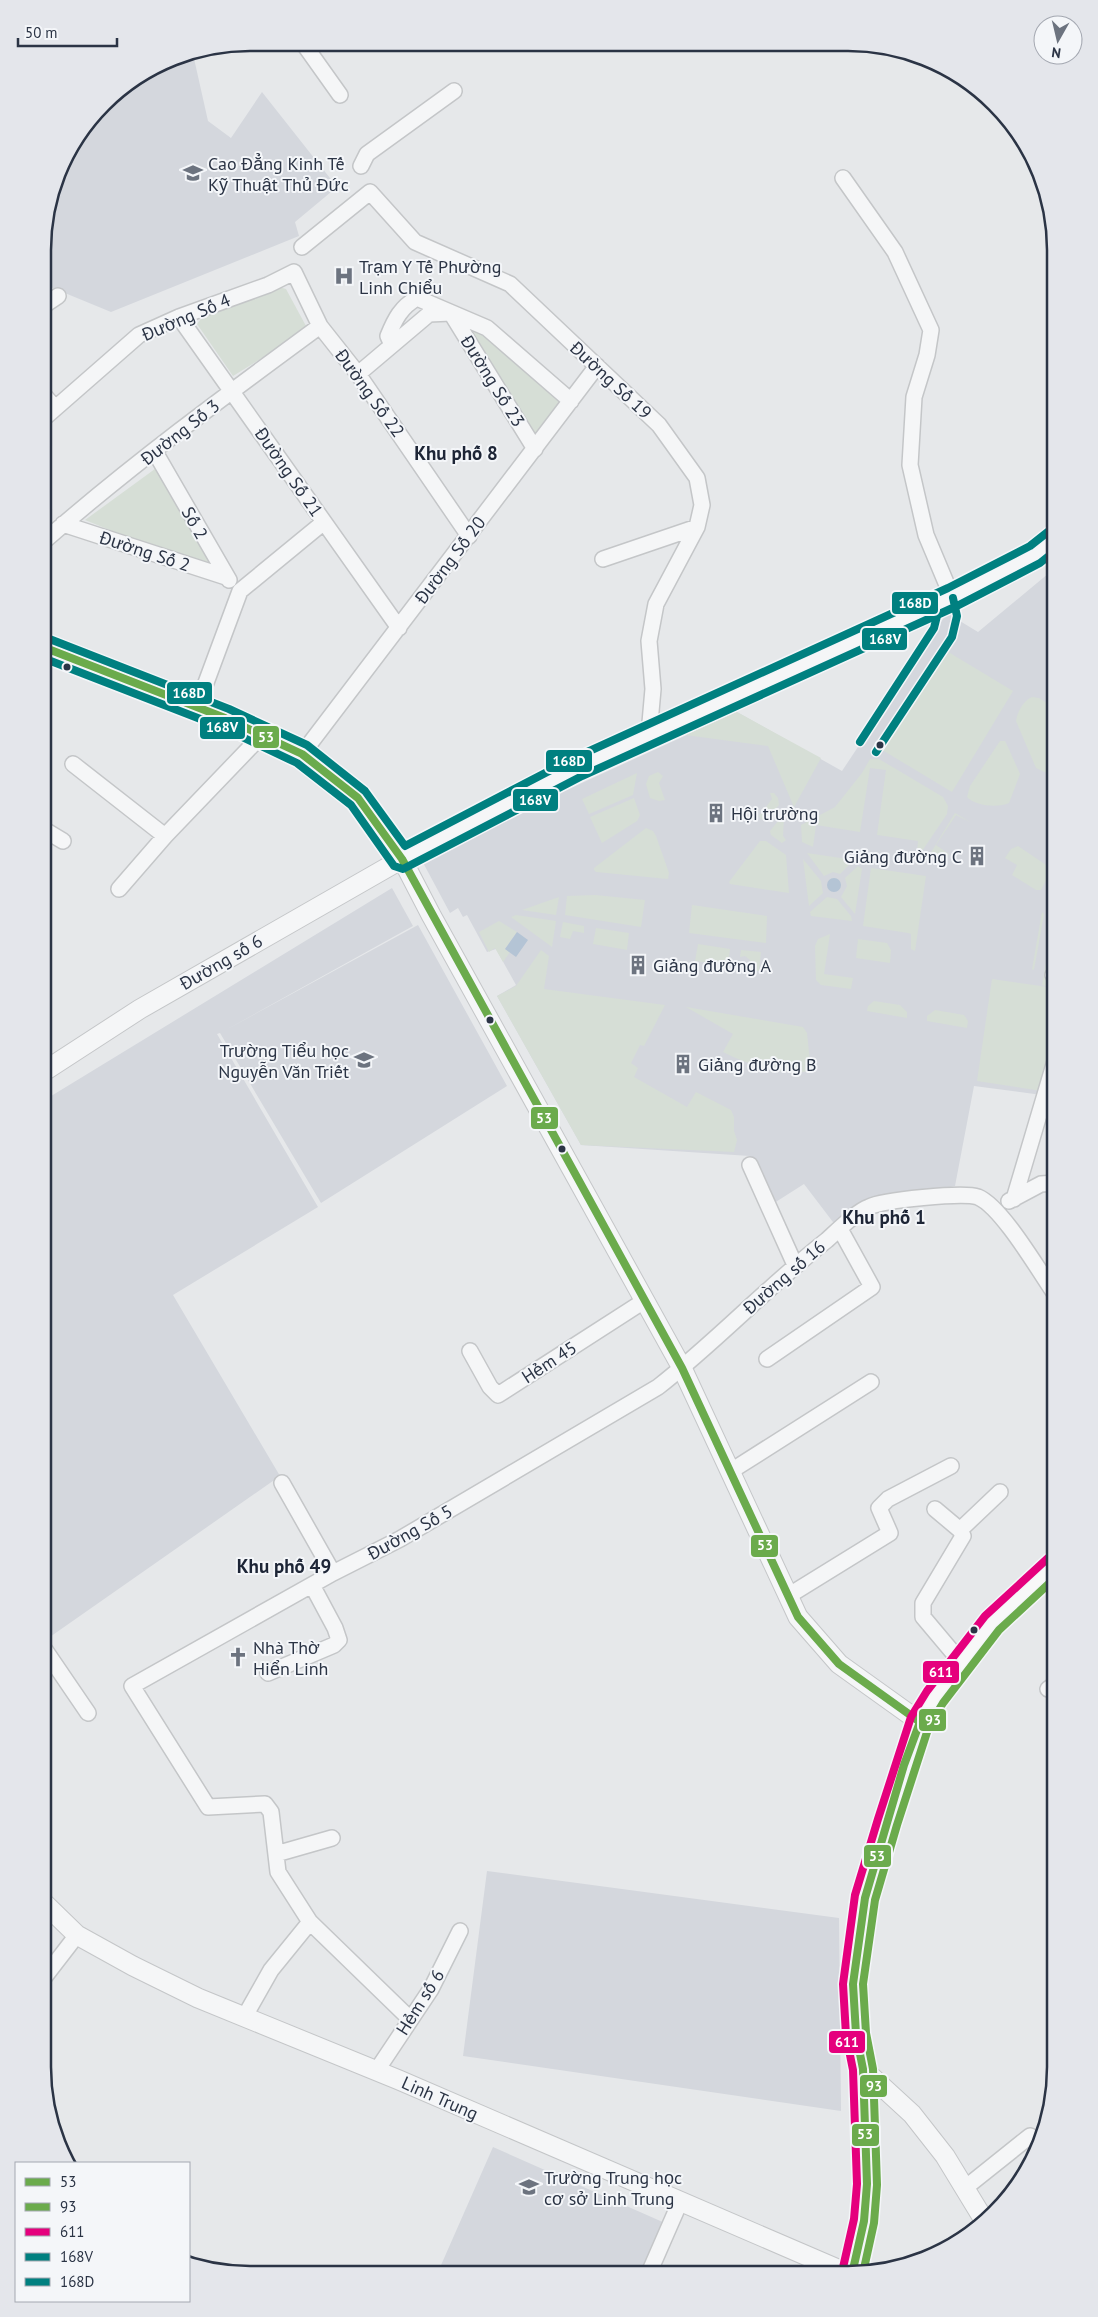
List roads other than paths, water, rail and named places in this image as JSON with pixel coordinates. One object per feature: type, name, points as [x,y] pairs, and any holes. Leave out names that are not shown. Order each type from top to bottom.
[{"type":"main road","points":[[853,2266],[864,2221],[867,2184],[863,2069],[856,2034],[854,1984],[865,1898],[904,1765],[920,1722],[960,1662],[992,1623],[1047,1572]]},
{"type":"street","points":[[309,51],[340,95]]},
{"type":"street","points":[[361,166],[368,154],[454,91]]},
{"type":"street","points":[[843,178],[895,252],[931,330],[927,354],[914,397],[910,464],[926,535],[952,597]]},
{"type":"street","name":"Đường Số 19","points":[[302,247],[370,192],[415,242],[510,284],[659,425],[697,478],[702,505],[697,527],[656,604],[649,641],[653,689],[649,734]]},
{"type":"street","name":"Đường Số 4","points":[[51,411],[140,335],[179,316],[268,285],[294,272]]},
{"type":"street","name":"Đường Số 22","points":[[294,272],[320,326],[358,374],[469,536]]},
{"type":"street","points":[[51,301],[58,296]]},
{"type":"street","name":"Đường Số 23","points":[[392,345],[388,336],[404,305],[417,298],[487,328],[571,401]]},
{"type":"street","name":"Đường Số 23","points":[[358,374],[429,314],[451,313]]},
{"type":"street","name":"Đường Số 23","points":[[451,313],[535,449]]},
{"type":"street","name":"Đường Số 21","points":[[179,316],[399,628]]},
{"type":"street","name":"Đường Số 3","points":[[51,535],[233,391],[320,326]]},
{"type":"street","name":"Đường Số 20","points":[[302,754],[597,366]]},
{"type":"street","points":[[51,404],[54,408]]},
{"type":"street","name":"Số 2","points":[[155,452],[226,577],[240,590]]},
{"type":"street","points":[[197,707],[240,590],[324,522]]},
{"type":"street","name":"Đường Số 2","points":[[63,524],[226,577]]},
{"type":"street","points":[[603,559],[697,527]]},
{"type":"street","name":"Đường số 6","points":[[51,1067],[140,1009],[402,859],[527,792],[649,734],[952,597],[1035,554],[1047,545]]},
{"type":"street","points":[[51,650],[197,707],[302,754],[358,798],[402,859],[431,915],[682,1368],[798,1616],[839,1664],[920,1722]]},
{"type":"street","points":[[119,889],[165,836],[262,735]]},
{"type":"street","points":[[73,764],[165,836]]},
{"type":"street","points":[[51,834],[63,841]]},
{"type":"street","points":[[1014,1198],[1047,1088]]},
{"type":"street","points":[[750,1165],[795,1265]]},
{"type":"street","points":[[995,1209],[1040,1184],[1047,1184]]},
{"type":"street","name":"Đường số 16","points":[[682,1368],[795,1265],[868,1207],[916,1198],[962,1194],[978,1197],[995,1209],[1047,1283]]},
{"type":"street","points":[[767,1359],[872,1287],[840,1229]]},
{"type":"street","name":"Hẻm 45","points":[[470,1351],[490,1387],[498,1395],[644,1301]]},
{"type":"street","name":"Đường Số 5","points":[[276,1854],[271,1812],[265,1804],[208,1807],[132,1686],[333,1573],[400,1539],[658,1387],[682,1368]]},
{"type":"street","points":[[731,1471],[871,1382]]},
{"type":"street","points":[[788,1596],[890,1533],[879,1508],[888,1499],[952,1466]]},
{"type":"street","points":[[282,1483],[333,1573]]},
{"type":"street","points":[[960,1530],[1000,1492]]},
{"type":"street","points":[[935,1509],[960,1530],[963,1536],[923,1603],[922,1611],[923,1617],[960,1662]]},
{"type":"street","points":[[268,1673],[334,1645],[339,1640],[335,1628],[312,1585]]},
{"type":"street","points":[[51,1659],[88,1713]]},
{"type":"street","points":[[332,1838],[276,1854],[278,1872],[310,1922],[410,2019]]},
{"type":"street","name":"Linh Trung","points":[[51,1910],[77,1935],[133,1966],[198,1998],[376,2070],[832,2266]]},
{"type":"street","points":[[244,2016],[271,1970],[310,1922]]},
{"type":"street","name":"Hẻm số 6","points":[[376,2070],[431,1989],[460,1931]]},
{"type":"street","points":[[51,1968],[77,1935]]},
{"type":"street","points":[[863,2069],[912,2114],[945,2156],[981,2214]]},
{"type":"street","points":[[965,2188],[1030,2136]]},
{"type":"street","points":[[652,2266],[680,2202]]},
{"type":"water","points":[[831,878],[837,878],[841,885],[837,892],[831,892],[827,888],[827,882]]},
{"type":"water","points":[[517,932],[528,940],[516,957],[505,949]]},
{"type":"place","name":"Cao Đẳng Kinh Tế Kỹ Thuật Thủ Đức","points":[[193,173]]},
{"type":"place","name":"Trạm Y Tế Phường Linh Chiểu","points":[[344,276]]},
{"type":"place","name":"Hội trường","points":[[716,813]]},
{"type":"place","name":"Giảng đường C","points":[[977,856]]},
{"type":"place","name":"Giảng đường A","points":[[638,965]]},
{"type":"place","name":"Trường Tiểu học Nguyễn Văn Triết","points":[[364,1060]]},
{"type":"place","name":"Giảng đường B","points":[[683,1064]]},
{"type":"place","name":"Nhà Thờ Hiển Linh","points":[[238,1657]]},
{"type":"place","name":"Trường Trung học cơ sở Linh Trung","points":[[529,2187]]},
{"type":"district","name":"Khu phố 8","points":[[456,453]]},
{"type":"district","name":"Khu phố 1","points":[[884,1217]]},
{"type":"district","name":"Khu phố 49","points":[[284,1566]]}]
